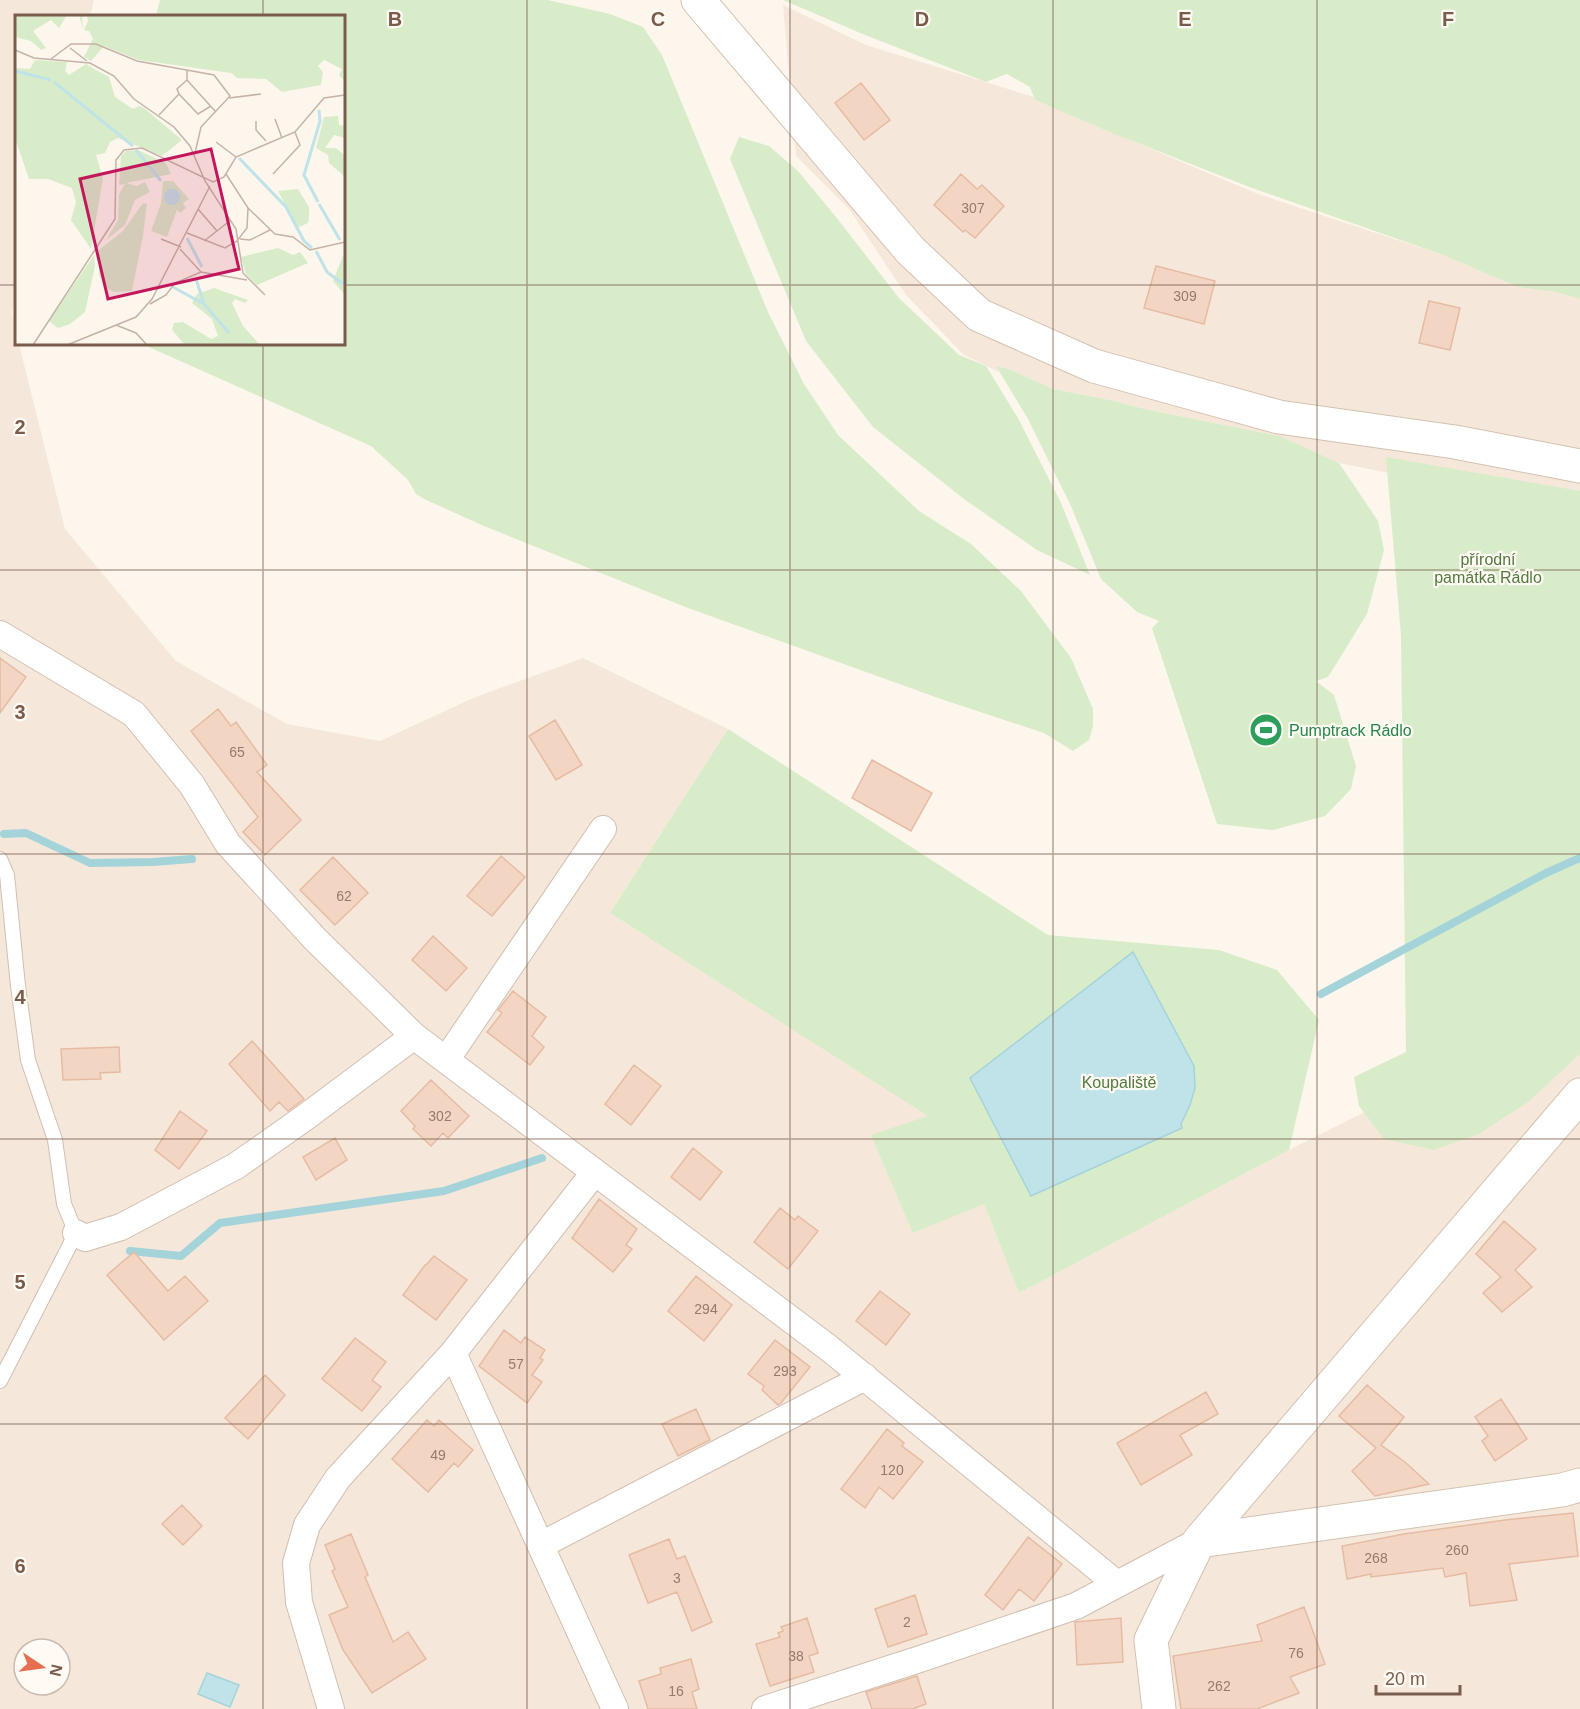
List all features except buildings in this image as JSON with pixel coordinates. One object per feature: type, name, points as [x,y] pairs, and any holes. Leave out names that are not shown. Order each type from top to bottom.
[{"type":"street","points":[[698,0],[910,250],[979,315],[1094,366],[1279,417],[1455,442],[1580,466]]},
{"type":"street","points":[[0,634],[134,714],[192,785],[228,844],[315,939],[414,1036],[830,1349],[1117,1584]]},
{"type":"street","points":[[446,1060],[603,829]]},
{"type":"street","points":[[76,1233],[85,1238],[122,1227],[236,1166],[414,1036]]},
{"type":"street","points":[[1159,1709],[1151,1641],[1199,1540],[1580,1095]]},
{"type":"street","points":[[331,1709],[299,1602],[296,1563],[307,1525],[338,1478],[453,1353],[594,1173]]},
{"type":"street","points":[[453,1353],[615,1709]]},
{"type":"street","points":[[541,1545],[865,1377]]},
{"type":"street","points":[[765,1709],[1076,1606],[1199,1540],[1574,1491]]},
{"type":"lane","points":[[0,859],[7,875],[28,1060],[55,1140],[64,1204],[76,1233],[0,1381]]},
{"type":"shaded area","points":[[0,0],[94,0],[90,15],[15,15],[15,299],[12,313],[15,345],[19,345],[65,529],[176,661],[287,724],[380,741],[473,698],[583,658],[728,729],[610,913],[929,1116],[984,1204],[1019,1293],[1289,1150],[1580,1004],[1580,1709],[0,1709]]},
{"type":"shaded area","points":[[783,5],[866,45],[1034,97],[1035,100],[1258,194],[1443,255],[1518,287],[1556,292],[1580,299],[1580,514],[1563,508],[1339,463],[1280,436],[1053,389],[997,366],[999,372],[964,355],[906,295],[849,209],[796,156]]},
{"type":"green space","points":[[160,0],[548,0],[610,14],[643,27],[662,55],[768,312],[804,384],[838,435],[919,511],[971,544],[1021,591],[1071,658],[1093,709],[1093,726],[1089,740],[1073,751],[1044,733],[941,699],[688,608],[484,526],[416,494],[408,480],[371,446],[144,345],[345,345],[345,15],[156,15]]},
{"type":"green space","points":[[783,0],[1580,0],[1580,299],[1556,292],[1518,287],[1443,255],[1252,188],[1035,100],[1030,87],[1007,74],[986,82]]},
{"type":"green space","points":[[739,137],[769,146],[798,171],[899,298],[959,355],[986,366],[1019,420],[1061,503],[1090,575],[1037,550],[964,499],[873,427],[806,341],[730,159]]},
{"type":"green space","points":[[996,366],[1009,369],[1053,389],[1280,436],[1339,463],[1378,521],[1384,550],[1367,614],[1328,677],[1316,681],[1334,695],[1356,766],[1351,789],[1325,816],[1273,830],[1217,824],[1152,628],[1159,621],[1137,612],[1101,579],[1071,506],[1028,419]]},
{"type":"green space","name":"přírodní památka Rádlo","points":[[1386,457],[1580,491],[1580,1054],[1528,1102],[1479,1134],[1434,1150],[1384,1139],[1359,1106],[1354,1077],[1406,1052],[1401,636]]},
{"type":"green space","name":"Koupaliště","points":[[728,729],[1048,935],[1219,950],[1277,970],[1319,1020],[1289,1150],[1019,1293],[984,1204],[913,1233],[871,1135],[928,1116],[610,913]]},
{"type":"water","points":[[1133,952],[1194,1066],[1195,1088],[1181,1124],[1182,1128],[1031,1196],[970,1078]]},
{"type":"water","points":[[207,1673],[239,1685],[230,1707],[198,1694]]},
{"type":"waterway","points":[[4,834],[26,833],[90,863],[192,859]]},
{"type":"waterway","points":[[1321,994],[1546,873],[1580,858]]},
{"type":"waterway","points":[[130,1251],[181,1256],[220,1223],[444,1191],[542,1158]]},
{"type":"place","name":"Pumptrack Rádlo","points":[[1266,730]]}]
